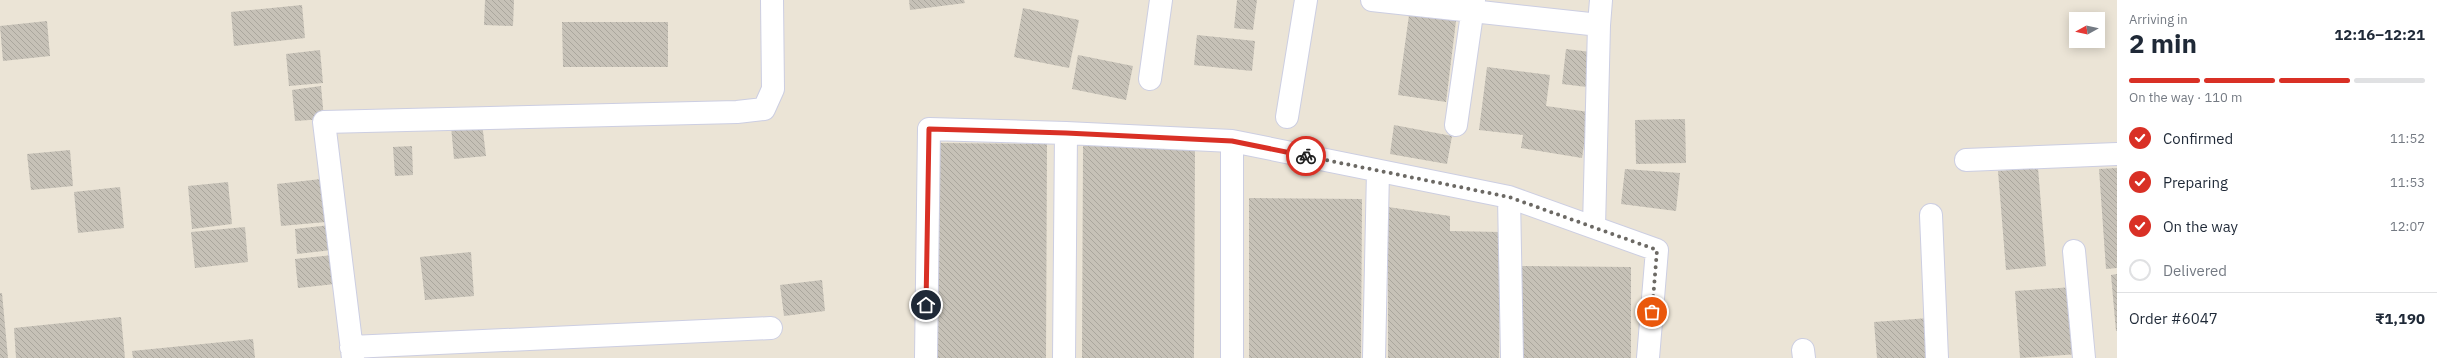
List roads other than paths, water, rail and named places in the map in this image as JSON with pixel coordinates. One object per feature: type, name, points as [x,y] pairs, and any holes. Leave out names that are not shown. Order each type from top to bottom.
[{"type":"street","points":[[771,328],[352,352],[324,122],[737,112],[764,109],[773,89],[772,0]]},
{"type":"street","points":[[1150,79],[1161,0]]},
{"type":"street","points":[[1287,117],[1306,0]]},
{"type":"street","points":[[1372,0],[1472,6],[1599,25]]},
{"type":"street","points":[[1594,227],[1599,25],[1601,0]]},
{"type":"street","points":[[1456,125],[1472,6]]},
{"type":"street","points":[[926,358],[929,129],[1066,133],[1232,141],[1509,197],[1657,250],[1648,358]]},
{"type":"street","points":[[1064,358],[1066,133]]},
{"type":"street","points":[[1232,141],[1232,358]]},
{"type":"street","points":[[1966,160],[2117,154]]},
{"type":"street","points":[[1374,358],[1378,171]]},
{"type":"street","points":[[1509,197],[1512,358]]},
{"type":"street","points":[[1931,215],[1937,358]]},
{"type":"street","points":[[2074,252],[2084,358]]}]
